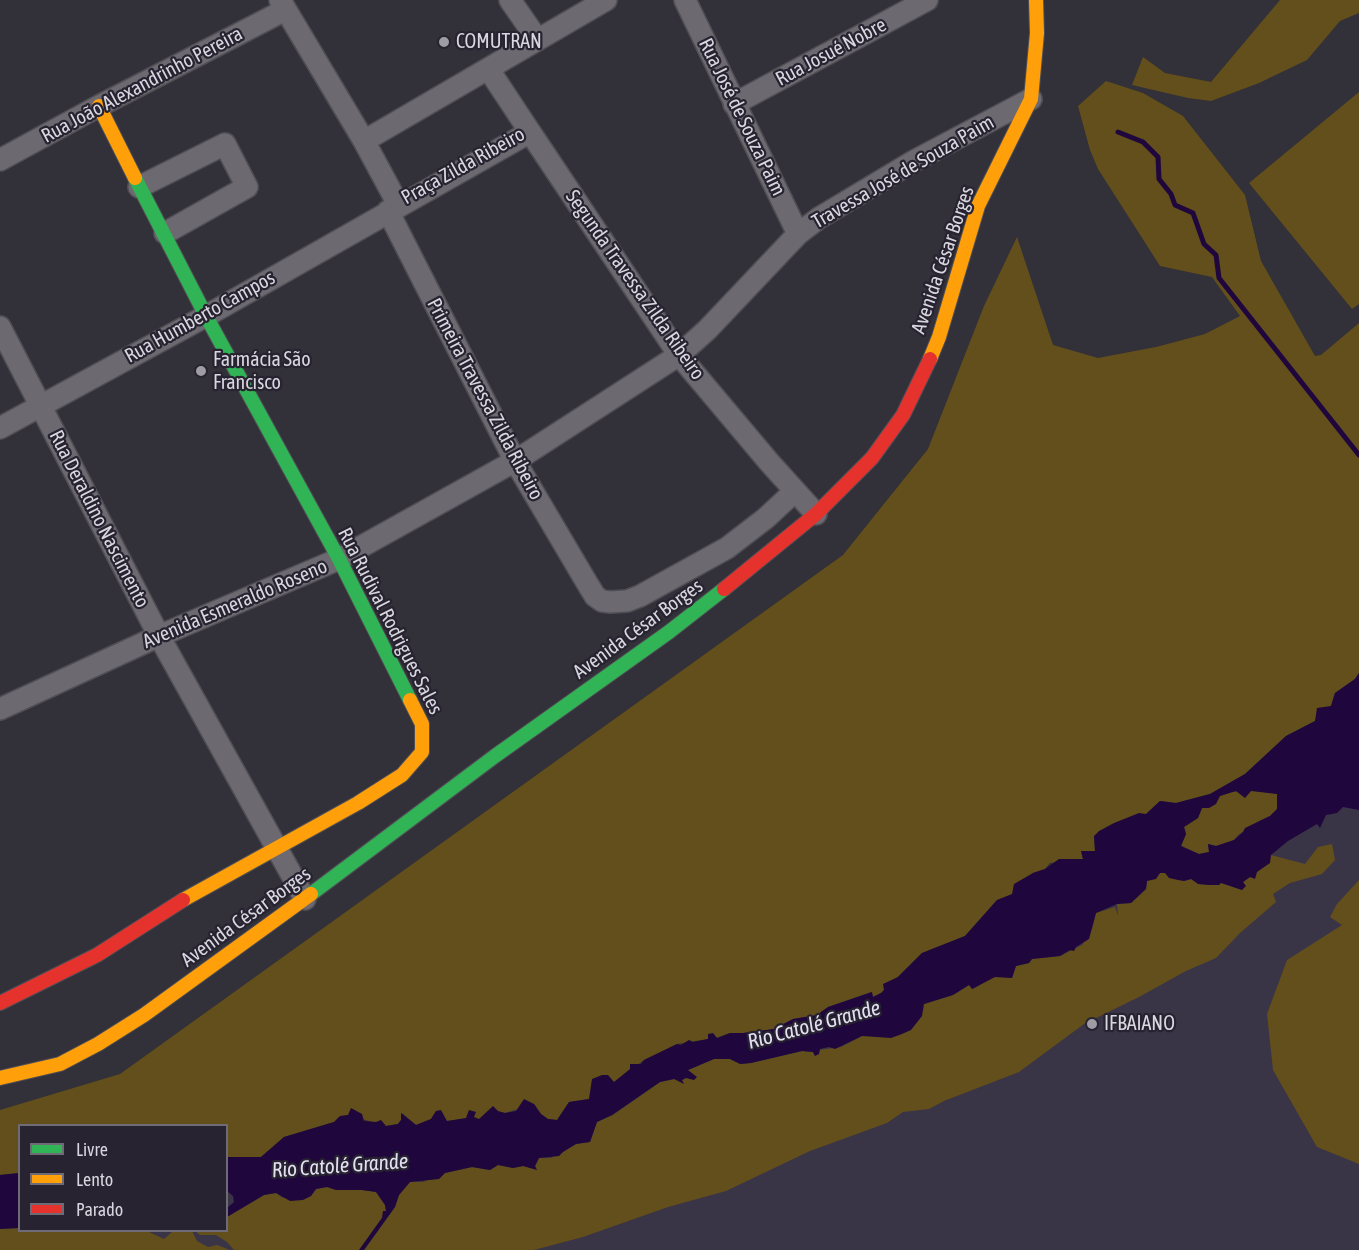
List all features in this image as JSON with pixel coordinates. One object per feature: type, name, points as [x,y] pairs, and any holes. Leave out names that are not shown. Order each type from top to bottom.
[{"type":"street","points":[[510,0],[537,39]]},
{"type":"street","points":[[282,5],[364,141],[606,0]]},
{"type":"street","name":"Rua José de Souza Paim","points":[[686,0],[798,234]]},
{"type":"street","name":"Rua Josué Nobre","points":[[734,104],[927,0]]},
{"type":"street","name":"Avenida César Borges","points":[[0,1078],[60,1064],[98,1044],[144,1015],[305,899],[495,756],[669,632],[780,545],[816,514],[872,458],[903,415],[922,378],[939,337],[978,206],[1031,99],[1037,33],[1036,0]]},
{"type":"street","name":"Rua João Alexandrinho Pereira","points":[[0,160],[282,5]]},
{"type":"street","name":"Praça Zilda Ribeiro","points":[[364,141],[394,208],[530,132],[489,70]]},
{"type":"street","name":"Travessa José de Souza Paim","points":[[679,355],[707,330],[798,234],[819,218],[914,160],[1031,99]]},
{"type":"street","name":"Rua Rudival Rodrigues Sales","points":[[0,1003],[97,955],[190,896],[358,803],[402,775],[422,752],[424,733],[422,724],[339,559],[206,316],[99,106]]},
{"type":"street","name":"Segunda Travessa Zilda Ribeiro","points":[[530,132],[679,355],[816,514]]},
{"type":"street","points":[[139,187],[225,144],[248,187],[165,233]]},
{"type":"street","name":"Rua Humberto Campos","points":[[0,428],[206,316],[394,208]]},
{"type":"street","name":"Primeira Travessa Zilda Ribeiro","points":[[394,208],[515,461],[587,584],[595,596],[602,601],[627,600],[640,596],[727,548],[766,518],[795,491]]},
{"type":"street","name":"Rua Deraldino Nascimento","points":[[0,327],[159,636],[305,899]]},
{"type":"street","name":"Avenida Esmeraldo Roseno","points":[[0,709],[159,636],[339,559],[515,461],[679,355]]},
{"type":"shaded area","points":[[1280,0],[1359,0],[1359,13],[1340,21],[1307,60],[1259,83],[1211,101],[1132,85],[1143,57],[1165,73],[1211,82]]},
{"type":"shaded area","points":[[1106,81],[1143,93],[1183,116],[1245,195],[1261,261],[1315,356],[1321,355],[1359,323],[1359,673],[1355,679],[1335,693],[1331,706],[1315,721],[1286,736],[1245,774],[1210,794],[1176,803],[1160,801],[1146,814],[1094,836],[1095,851],[1081,851],[1083,859],[1050,863],[1045,869],[1033,873],[1012,895],[997,900],[965,936],[922,953],[881,993],[873,997],[871,992],[828,1007],[817,1015],[793,1019],[774,1029],[730,1033],[717,1038],[708,1034],[708,1039],[677,1044],[644,1060],[614,1082],[592,1089],[589,1099],[569,1102],[557,1120],[548,1119],[534,1104],[505,1113],[491,1110],[479,1119],[447,1121],[436,1111],[431,1119],[416,1125],[402,1113],[398,1124],[386,1126],[348,1115],[339,1117],[334,1122],[284,1137],[261,1157],[228,1157],[228,1124],[18,1124],[18,1173],[0,1175],[0,1110],[120,1074],[843,555],[928,449],[984,306],[1017,237],[1053,345],[1098,358],[1156,347],[1205,334],[1240,316],[1212,277],[1160,266],[1098,169],[1090,150],[1078,106]]},
{"type":"shaded area","points":[[1359,92],[1359,304],[1352,309],[1249,183]]},
{"type":"shaded area","name":"IFBAIANO","points":[[1359,773],[1359,1250],[0,1250],[0,1208],[18,1205],[18,1232],[228,1232],[228,1176],[678,1059]]},
{"type":"shaded area","points":[[1250,790],[1278,794],[1277,809],[1234,840],[1216,846],[1208,844],[1209,852],[1199,854],[1181,846],[1186,834],[1184,827],[1198,818],[1202,808],[1230,792]]},
{"type":"shaded area","points":[[1332,844],[1335,860],[1322,874],[1290,883],[1273,894],[1276,902],[1240,933],[1216,958],[1084,1024],[1019,1072],[929,1109],[903,1112],[887,1123],[810,1151],[726,1191],[668,1207],[583,1237],[534,1250],[364,1250],[395,1207],[399,1195],[410,1182],[423,1182],[445,1173],[472,1167],[490,1170],[498,1165],[536,1169],[539,1158],[551,1158],[576,1144],[590,1142],[597,1122],[613,1115],[660,1082],[682,1080],[686,1078],[688,1070],[714,1059],[730,1059],[741,1064],[802,1051],[813,1052],[815,1056],[819,1050],[841,1047],[862,1036],[876,1036],[924,1004],[953,995],[969,985],[973,989],[995,976],[1012,978],[1016,966],[1029,963],[1032,959],[1060,956],[1082,945],[1092,929],[1096,913],[1115,907],[1118,916],[1117,904],[1131,903],[1146,889],[1147,881],[1160,873],[1184,881],[1191,879],[1221,882],[1242,890],[1243,882],[1257,872],[1271,855],[1305,864],[1318,847]]},
{"type":"shaded area","points":[[1359,880],[1359,1164],[1317,1147],[1273,1070],[1267,1014],[1287,960],[1342,925],[1330,917],[1337,904]]},
{"type":"shaded area","points":[[327,1187],[336,1190],[376,1192],[385,1205],[386,1212],[359,1250],[234,1250],[216,1235],[200,1235],[196,1232],[228,1232],[228,1216],[264,1195],[276,1193],[283,1198],[311,1196],[316,1189]]},
{"type":"shaded area","points":[[18,1228],[18,1232],[149,1232],[164,1239],[172,1232],[192,1232],[197,1241],[208,1247],[217,1245],[230,1250],[0,1250],[0,1229]]},
{"type":"water","name":"Rio Catolé Grande","points":[[1359,673],[1359,810],[1343,807],[1337,813],[1326,815],[1320,828],[1317,824],[1288,841],[1271,855],[1270,863],[1257,872],[1255,879],[1250,877],[1243,882],[1246,886],[1242,890],[1221,883],[1208,885],[1198,884],[1191,879],[1178,880],[1169,878],[1165,873],[1160,873],[1156,879],[1147,881],[1146,889],[1131,903],[1117,904],[1096,913],[1089,939],[1076,947],[1074,951],[1070,950],[1060,956],[1032,959],[1029,963],[1016,966],[1012,978],[995,977],[972,989],[969,985],[953,995],[924,1004],[922,1016],[911,1030],[902,1034],[891,1038],[862,1036],[835,1049],[829,1047],[820,1049],[819,1054],[815,1056],[813,1052],[802,1051],[740,1064],[730,1059],[714,1059],[688,1070],[697,1077],[694,1080],[686,1078],[682,1080],[684,1084],[674,1079],[660,1082],[612,1115],[597,1122],[590,1142],[576,1144],[559,1156],[539,1158],[535,1166],[537,1170],[523,1166],[513,1168],[498,1165],[490,1170],[472,1167],[445,1173],[439,1179],[410,1182],[399,1195],[395,1207],[364,1250],[359,1250],[382,1218],[383,1211],[386,1211],[385,1205],[376,1192],[336,1190],[327,1187],[316,1189],[311,1196],[303,1200],[290,1201],[276,1193],[264,1195],[228,1216],[228,1207],[234,1202],[233,1196],[228,1192],[228,1157],[261,1157],[284,1137],[334,1122],[340,1116],[348,1115],[351,1108],[362,1114],[364,1121],[381,1120],[386,1126],[398,1124],[401,1120],[401,1113],[416,1125],[431,1119],[436,1111],[441,1110],[447,1121],[466,1118],[469,1110],[476,1112],[474,1117],[479,1119],[493,1106],[505,1113],[516,1111],[524,1099],[534,1104],[548,1119],[557,1120],[569,1102],[589,1099],[592,1079],[608,1075],[614,1082],[630,1069],[630,1064],[641,1064],[644,1060],[677,1044],[681,1045],[689,1040],[693,1042],[708,1039],[708,1034],[713,1033],[717,1038],[730,1033],[774,1029],[793,1019],[817,1015],[828,1007],[872,992],[873,997],[884,990],[883,984],[898,977],[922,953],[965,936],[997,900],[1012,894],[1014,884],[1045,869],[1059,859],[1083,859],[1081,851],[1095,851],[1094,836],[1099,831],[1139,813],[1146,814],[1160,801],[1176,803],[1210,794],[1245,774],[1286,736],[1315,721],[1317,708],[1331,706],[1335,693],[1355,679]],"holes":[[[1236,791],[1245,798],[1251,791],[1277,794],[1277,809],[1270,816],[1245,828],[1234,840],[1216,846],[1208,844],[1209,852],[1199,854],[1181,846],[1186,834],[1184,827],[1198,818],[1202,808],[1209,808],[1216,804],[1220,796]]]},
{"type":"water","points":[[18,1173],[18,1228],[0,1229],[0,1175]]},
{"type":"waterway","points":[[1118,132],[1143,142],[1158,157],[1159,179],[1171,194],[1175,205],[1193,213],[1204,244],[1216,255],[1219,278],[1359,455]]},
{"type":"traffic: fast","points":[[135,178],[206,316],[339,559],[410,700]]},
{"type":"traffic: fast","points":[[311,894],[495,756],[669,632],[724,589]]},
{"type":"traffic: slow","points":[[930,359],[939,337],[978,206],[1031,99],[1037,33],[1036,0]]},
{"type":"traffic: slow","points":[[99,106],[135,178]]},
{"type":"traffic: slow","points":[[183,900],[358,803],[402,775],[422,752],[422,724],[410,700]]},
{"type":"traffic: slow","points":[[0,1078],[60,1064],[98,1044],[144,1015],[311,894]]},
{"type":"traffic: jam","points":[[724,589],[816,514],[872,458],[903,415],[930,359]]},
{"type":"traffic: jam","points":[[0,1003],[97,955],[183,900]]},
{"type":"place","name":"COMUTRAN","points":[[444,42]]},
{"type":"place","name":"Farmácia São Francisco","points":[[201,371]]},
{"type":"place","name":"IFBAIANO","points":[[1092,1024]]}]
